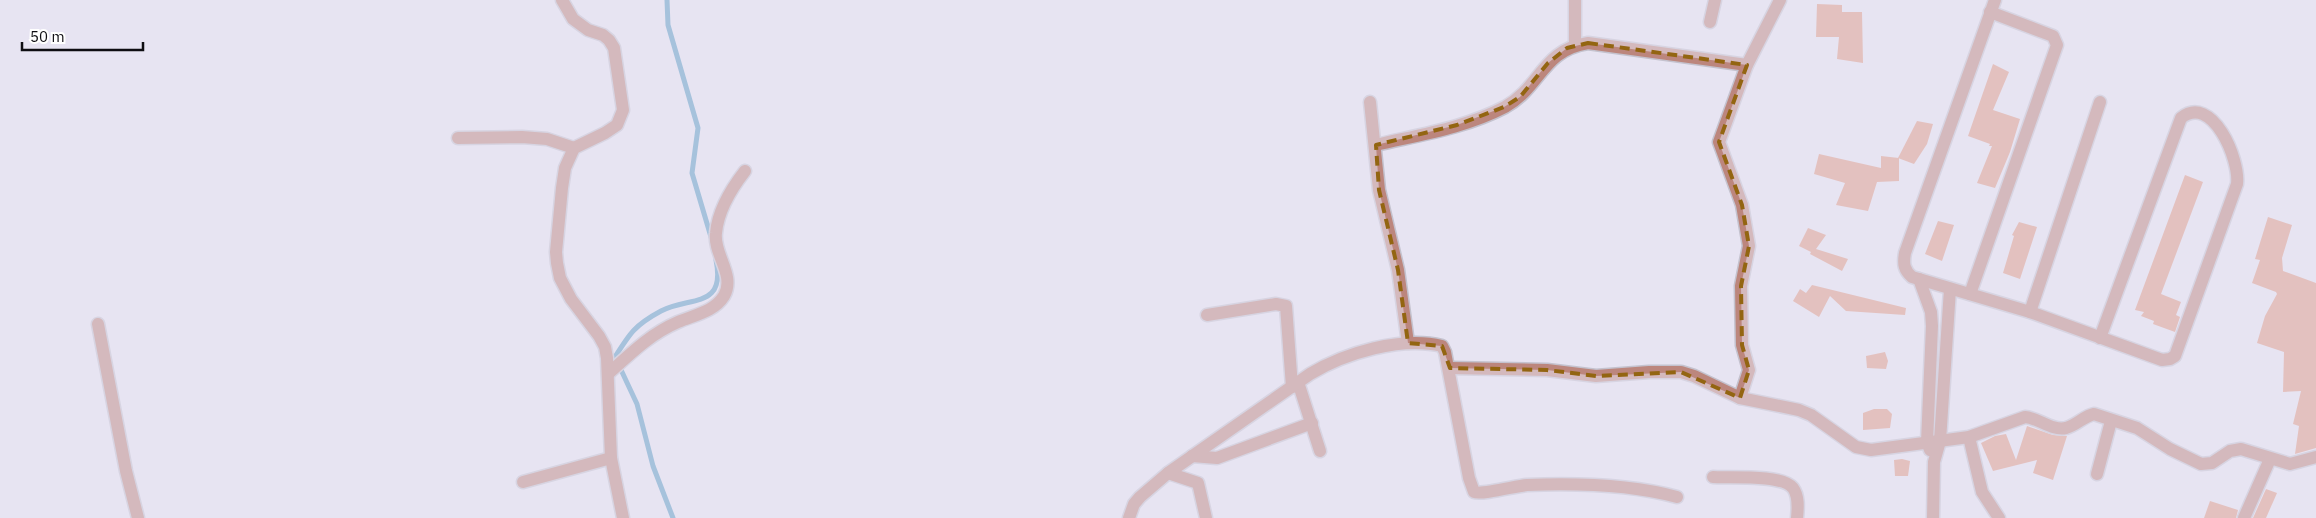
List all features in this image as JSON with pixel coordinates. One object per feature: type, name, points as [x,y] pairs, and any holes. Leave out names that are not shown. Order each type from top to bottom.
[{"type":"street","points":[[562,0],[573,19],[588,30],[603,36],[614,48],[623,110],[617,125],[574,148],[565,168],[556,252],[560,278],[571,299],[600,336],[605,347],[610,372],[611,458],[623,518]]},
{"type":"street","points":[[1575,0],[1575,45]]},
{"type":"street","points":[[1710,22],[1715,0]]},
{"type":"street","points":[[1740,398],[1748,370],[1742,345],[1741,286],[1749,246],[1742,205],[1719,142],[1747,66],[1780,0]]},
{"type":"street","points":[[1970,294],[2057,45],[2052,36],[1992,6],[1905,253],[1903,264],[1906,272],[1919,279],[1950,290],[2030,312],[2100,338],[2162,360],[2170,359],[2176,356],[2237,184],[2237,167],[2232,150],[2218,126],[2204,115],[2197,113],[2185,114],[2178,123],[2100,338]]},
{"type":"street","points":[[1376,145],[1457,125],[1504,107],[1520,97],[1548,63],[1560,52],[1575,45],[1588,43],[1747,66]]},
{"type":"street","points":[[1370,102],[1376,145],[1379,190],[1397,261],[1408,343]]},
{"type":"street","points":[[2030,312],[2100,102]]},
{"type":"street","points":[[458,138],[522,137],[547,139],[574,148]]},
{"type":"street","points":[[610,372],[651,335],[706,312],[716,306],[723,297],[728,287],[715,234],[727,197],[745,171]]},
{"type":"street","points":[[1919,279],[1931,312],[1932,326],[1933,518]]},
{"type":"street","points":[[1933,442],[1950,290]]},
{"type":"street","points":[[1207,315],[1276,304],[1286,306],[1295,385],[1312,423],[1320,451]]},
{"type":"street","points":[[98,324],[126,470],[138,518]]},
{"type":"street","points":[[1129,518],[1134,504],[1140,497],[1168,473],[1330,362],[1372,350],[1408,343],[1442,346],[1446,352],[1469,478],[1474,492],[1478,494],[1498,488],[1526,485],[1572,485],[1650,490],[1677,497]]},
{"type":"street","points":[[1450,368],[1547,370],[1596,376],[1680,372],[1694,376],[1740,398],[1799,410],[1811,415],[1856,447],[1871,450],[1969,436],[2025,417],[2060,428],[2073,425],[2094,414],[2137,428],[2170,449],[2202,464],[2212,463],[2230,451],[2241,449],[2290,464],[2316,457]]},
{"type":"street","points":[[2098,474],[2111,421]]},
{"type":"street","points":[[1192,456],[1217,458],[1312,423]]},
{"type":"street","points":[[1969,436],[1982,492],[1999,518]]},
{"type":"street","points":[[523,482],[611,458]]},
{"type":"street","points":[[2244,518],[2270,459]]},
{"type":"street","points":[[1168,473],[1198,483],[1206,518]]},
{"type":"street","points":[[1713,477],[1767,479],[1789,484],[1794,489],[1797,497],[1797,518]]},
{"type":"highlighted area","points":[[1588,43],[1747,65],[1719,142],[1742,205],[1749,246],[1741,286],[1742,345],[1749,370],[1740,398],[1681,372],[1596,376],[1547,370],[1450,368],[1442,346],[1408,343],[1398,270],[1379,190],[1376,145],[1457,125],[1504,107],[1520,97],[1548,63],[1567,48]]},
{"type":"building","points":[[1817,4],[1842,5],[1842,12],[1862,12],[1863,63],[1837,59],[1839,37],[1816,37]]},
{"type":"building","points":[[1993,64],[2009,72],[1993,110],[2020,119],[2010,152],[1995,188],[1977,183],[1992,146],[1968,136]]},
{"type":"building","points":[[1917,121],[1933,124],[1927,144],[1914,164],[1898,158]]},
{"type":"building","points":[[1819,154],[1881,168],[1881,156],[1899,158],[1899,181],[1877,182],[1868,211],[1836,205],[1845,183],[1814,174]]},
{"type":"building","points":[[2185,175],[2203,182],[2161,294],[2181,302],[2176,315],[2180,317],[2175,332],[2153,324],[2154,321],[2141,316],[2144,312],[2135,310]]},
{"type":"building","points":[[2268,217],[2292,225],[2282,258],[2283,271],[2316,283],[2316,448],[2295,454],[2299,426],[2293,424],[2301,391],[2283,392],[2284,352],[2257,343],[2265,316],[2277,294],[2252,283],[2260,260],[2255,259]]},
{"type":"building","points":[[1938,221],[1954,225],[1942,261],[1925,254]]},
{"type":"building","points":[[2019,222],[2037,227],[2020,279],[2003,273],[2014,236],[2012,235]]},
{"type":"building","points":[[1808,228],[1826,235],[1816,249],[1848,259],[1842,271],[1799,246]]},
{"type":"building","points":[[1812,285],[1906,308],[1905,315],[1846,311],[1830,296],[1819,317],[1793,301],[1800,289],[1806,293]]},
{"type":"building","points":[[1885,352],[1888,361],[1886,369],[1867,368],[1866,356]]},
{"type":"building","points":[[1874,409],[1887,409],[1892,414],[1890,428],[1863,430],[1863,413]]},
{"type":"building","points":[[2027,426],[2053,435],[2067,436],[2053,480],[2033,473],[2037,460],[1993,471],[1981,443],[1995,436],[2006,434],[2016,460]]},
{"type":"building","points":[[1894,460],[1910,461],[1908,476],[1895,476]]},
{"type":"building","points":[[2266,489],[2277,493],[2266,518],[2253,518]]},
{"type":"building","points":[[2210,501],[2238,510],[2236,518],[2204,518]]},
{"type":"waterway","points":[[667,0],[668,25],[698,128],[692,173],[711,237]]},
{"type":"waterway","points":[[673,518],[653,466],[637,404],[615,357],[629,336],[645,321],[661,311],[711,294],[716,287],[718,276],[716,260]]}]
